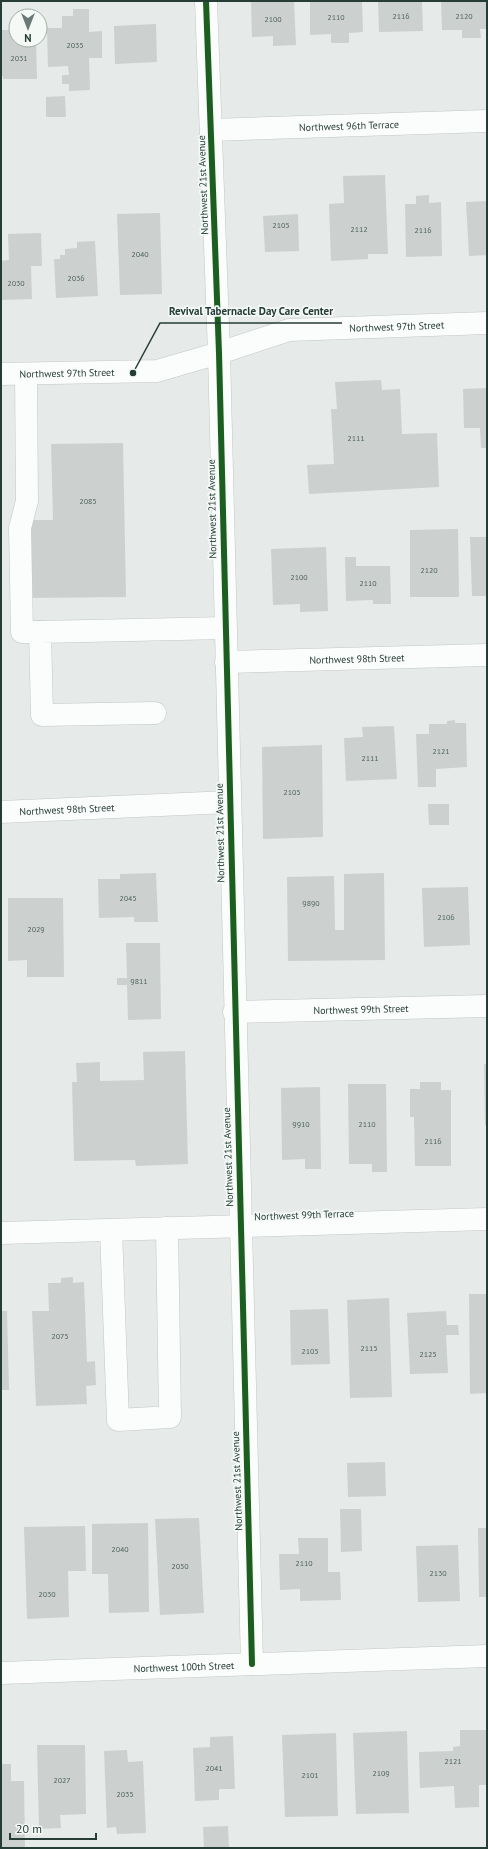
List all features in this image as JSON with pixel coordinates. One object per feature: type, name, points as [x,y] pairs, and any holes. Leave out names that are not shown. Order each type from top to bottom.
[{"type":"street","name":"Northwest 21st Avenue","points":[[206,1],[219,353],[234,1012],[252,1664]]},
{"type":"street","name":"Northwest 96th Terrace","points":[[211,130],[487,121]]},
{"type":"street","name":"Northwest 97th Street","points":[[1,374],[157,371],[219,353],[289,330],[487,322]]},
{"type":"street","points":[[26,374],[27,501],[20,528],[22,632],[225,628]]},
{"type":"street","points":[[40,632],[42,715],[155,713]]},
{"type":"street","name":"Northwest 98th Street","points":[[226,662],[487,655]]},
{"type":"street","name":"Northwest 98th Street","points":[[1,812],[229,802]]},
{"type":"street","name":"Northwest 99th Street","points":[[234,1012],[487,1006]]},
{"type":"street","name":"Northwest 99th Terrace","points":[[1,1233],[240,1227],[487,1218]]},
{"type":"street","points":[[111,1230],[118,1420],[170,1417],[167,1228]]},
{"type":"street","name":"Northwest 100th Street","points":[[1,1673],[487,1656]]},
{"type":"building","points":[[251,1],[294,1],[296,45],[273,46],[273,36],[252,37]]},
{"type":"building","points":[[310,1],[362,1],[363,32],[349,33],[349,43],[331,43],[331,34],[310,35]]},
{"type":"building","points":[[378,1],[422,1],[423,31],[379,32]]},
{"type":"building","points":[[441,1],[487,1],[487,29],[480,29],[481,38],[462,38],[462,30],[442,30]]},
{"type":"building","points":[[73,9],[89,9],[89,32],[102,31],[102,58],[89,58],[90,90],[69,91],[69,84],[62,84],[62,75],[69,75],[68,66],[48,67],[48,28],[62,28],[62,16],[73,16]]},
{"type":"building","points":[[156,24],[157,62],[115,64],[114,26]]},
{"type":"building","points":[[1,30],[8,30],[8,48],[36,48],[37,79],[3,79],[3,76],[1,76]]},
{"type":"building","points":[[65,96],[66,117],[46,117],[46,97]]},
{"type":"building","points":[[385,175],[388,254],[368,254],[368,259],[331,261],[329,204],[344,203],[343,176]]},
{"type":"building","points":[[429,195],[429,203],[441,202],[442,256],[406,257],[405,204],[416,204],[416,196]]},
{"type":"building","points":[[487,201],[487,255],[469,256],[466,202]]},
{"type":"building","points":[[160,213],[162,294],[120,295],[117,214]]},
{"type":"building","points":[[298,214],[299,251],[265,252],[263,216]]},
{"type":"building","points":[[41,233],[42,266],[31,266],[32,299],[1,300],[1,261],[9,260],[8,234]]},
{"type":"building","points":[[95,241],[98,296],[56,298],[54,259],[60,259],[60,255],[65,255],[65,249],[77,248],[77,242]]},
{"type":"building","points":[[381,380],[382,390],[400,389],[402,434],[437,433],[439,487],[309,494],[307,465],[334,464],[331,409],[337,409],[335,382]]},
{"type":"building","points":[[487,388],[487,448],[481,448],[480,428],[464,428],[463,389]]},
{"type":"building","points":[[123,443],[126,597],[28,598],[26,520],[53,520],[51,444]]},
{"type":"building","points":[[458,529],[459,597],[410,597],[410,530]]},
{"type":"building","points":[[470,537],[487,537],[487,596],[472,596]]},
{"type":"building","points":[[326,547],[328,611],[300,612],[300,604],[273,605],[271,549]]},
{"type":"building","points":[[345,557],[356,557],[356,566],[390,566],[391,604],[373,604],[373,600],[346,601]]},
{"type":"building","points":[[455,720],[455,723],[466,723],[467,767],[436,769],[436,787],[418,787],[416,734],[429,734],[429,724],[447,724],[447,721]]},
{"type":"building","points":[[394,726],[397,779],[346,781],[344,738],[363,737],[362,727]]},
{"type":"building","points":[[322,745],[323,837],[263,839],[262,747]]},
{"type":"building","points":[[428,804],[449,804],[449,825],[429,825]]},
{"type":"building","points":[[156,873],[158,922],[134,922],[134,917],[99,918],[98,879],[120,879],[120,874]]},
{"type":"building","points":[[384,873],[385,960],[288,961],[287,877],[334,876],[335,930],[344,930],[344,874]]},
{"type":"building","points":[[468,887],[470,945],[424,947],[422,888]]},
{"type":"building","points":[[8,898],[63,898],[64,977],[27,977],[27,960],[8,961]]},
{"type":"building","points":[[126,943],[160,943],[161,1019],[128,1020],[127,985],[117,985],[117,978],[127,978]]},
{"type":"building","points":[[185,1051],[188,1164],[136,1166],[135,1160],[74,1161],[72,1082],[77,1082],[76,1063],[100,1062],[100,1081],[144,1080],[143,1052]]},
{"type":"building","points":[[484,1064],[487,1064],[487,1125],[485,1125]]},
{"type":"building","points":[[420,1082],[441,1082],[441,1090],[451,1090],[451,1166],[415,1166],[414,1117],[410,1117],[410,1089],[420,1089]]},
{"type":"building","points":[[348,1084],[386,1084],[387,1172],[372,1172],[372,1164],[349,1164]]},
{"type":"building","points":[[320,1087],[321,1169],[305,1169],[305,1159],[282,1160],[281,1088]]},
{"type":"building","points":[[73,1277],[73,1283],[84,1282],[87,1362],[95,1361],[96,1385],[86,1386],[87,1404],[36,1406],[32,1311],[49,1311],[48,1283],[61,1283],[61,1278]]},
{"type":"building","points":[[469,1294],[487,1294],[487,1393],[470,1394]]},
{"type":"building","points":[[389,1298],[392,1397],[350,1398],[347,1300]]},
{"type":"building","points":[[328,1309],[330,1364],[291,1365],[290,1310]]},
{"type":"building","points":[[1,1311],[7,1311],[9,1390],[1,1390]]},
{"type":"building","points":[[446,1311],[447,1325],[458,1325],[459,1335],[446,1335],[448,1373],[410,1374],[407,1313]]},
{"type":"building","points":[[385,1462],[386,1496],[348,1497],[347,1463]]},
{"type":"building","points":[[340,1509],[361,1509],[362,1551],[341,1552]]},
{"type":"building","points":[[199,1518],[204,1613],[160,1615],[155,1519]]},
{"type":"building","points":[[148,1523],[149,1612],[109,1613],[108,1574],[92,1574],[92,1524]]},
{"type":"building","points":[[85,1526],[86,1571],[68,1571],[69,1617],[27,1619],[24,1527]]},
{"type":"building","points":[[478,1528],[487,1528],[487,1597],[479,1597]]},
{"type":"building","points":[[298,1538],[328,1538],[328,1572],[340,1572],[341,1600],[300,1601],[300,1589],[280,1590],[279,1554],[299,1554]]},
{"type":"building","points":[[458,1545],[460,1601],[418,1602],[416,1546]]},
{"type":"building","points":[[460,1730],[487,1730],[486,1785],[479,1785],[479,1807],[455,1808],[454,1786],[420,1788],[419,1752],[453,1751],[453,1747],[460,1746]]},
{"type":"building","points":[[407,1731],[409,1813],[356,1814],[353,1733]]},
{"type":"building","points":[[336,1733],[338,1816],[285,1817],[282,1735]]},
{"type":"building","points":[[233,1736],[235,1789],[219,1789],[219,1800],[195,1801],[193,1748],[210,1747],[210,1737]]},
{"type":"building","points":[[37,1745],[85,1745],[86,1814],[60,1815],[61,1828],[39,1829]]},
{"type":"building","points":[[127,1750],[128,1762],[143,1761],[146,1833],[117,1834],[116,1827],[107,1828],[104,1751]]},
{"type":"building","points":[[1,1764],[11,1764],[11,1781],[24,1781],[25,1848],[1,1848]]},
{"type":"building","points":[[228,1826],[229,1848],[204,1848],[203,1827]]},
{"type":"cycle path","points":[[206,1],[219,353],[252,1664]]},
{"type":"place","name":"Revival Tabernacle Day Care Center","points":[[133,373]]}]
